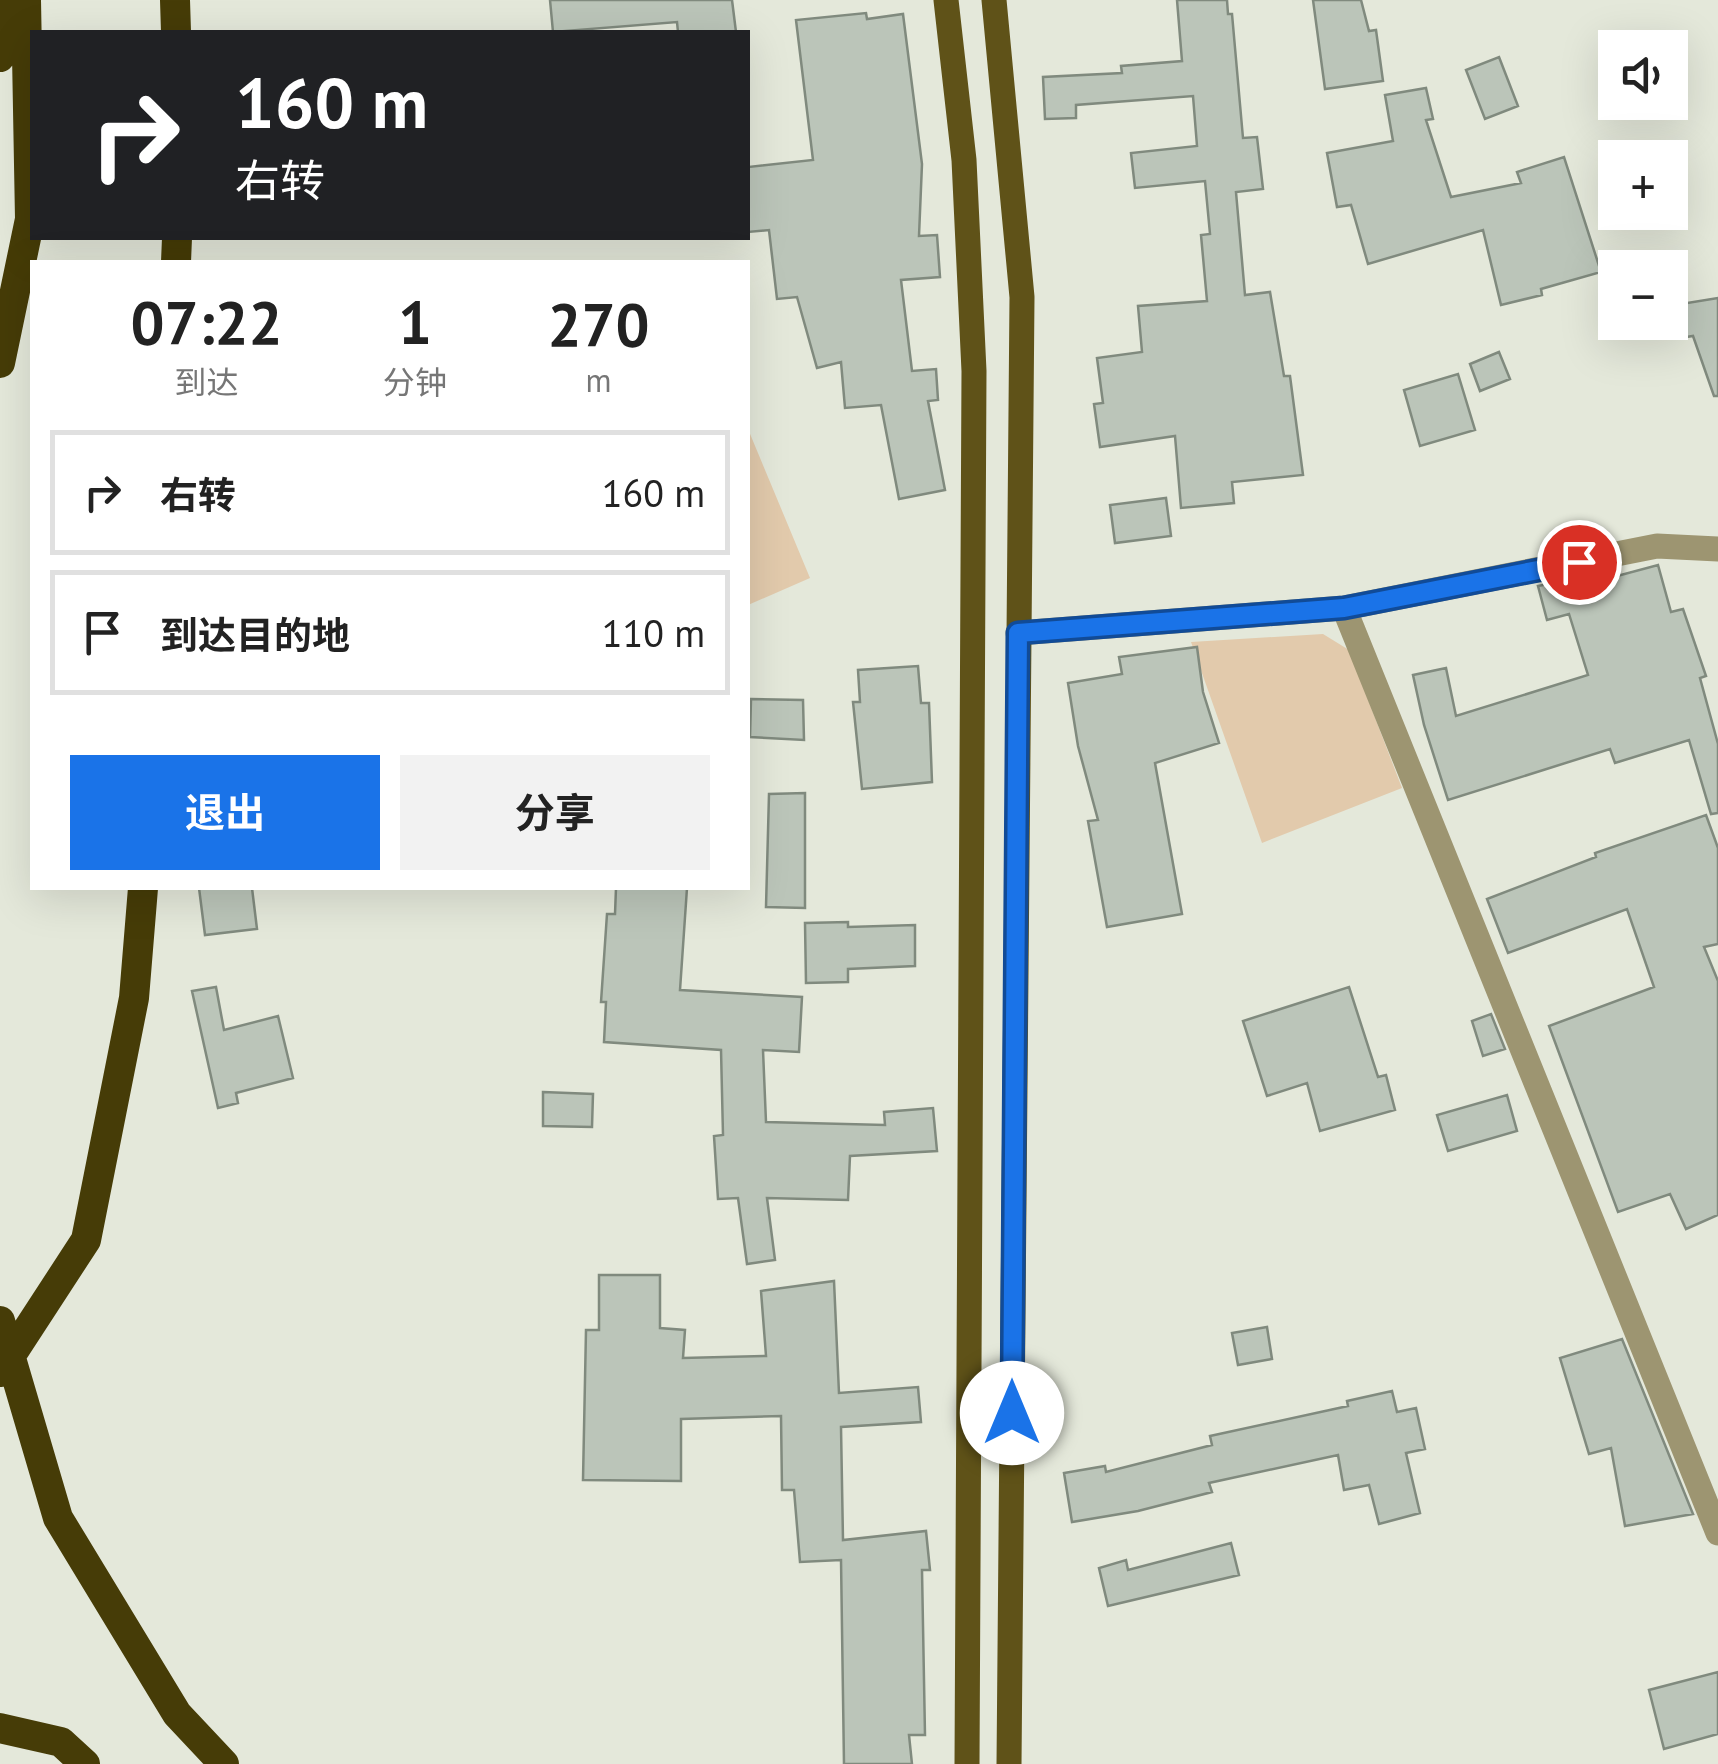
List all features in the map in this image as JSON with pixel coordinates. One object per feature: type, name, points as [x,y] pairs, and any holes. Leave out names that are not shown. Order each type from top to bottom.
[{"type":"highway","points":[[0,57],[6,0]]},
{"type":"highway","points":[[0,363],[30,219],[26,0]]},
{"type":"highway","points":[[175,0],[176,30]]},
{"type":"highway","points":[[5,1364],[86,1240],[134,998],[143,890]]},
{"type":"highway","points":[[0,1321],[5,1364],[58,1518],[177,1714],[224,1764]]},
{"type":"highway","points":[[0,1728],[61,1742],[86,1764]]},
{"type":"main road","points":[[946,0],[964,160],[974,372],[967,1764]]},
{"type":"main road","points":[[994,0],[1022,297],[1009,1764]]},
{"type":"street","points":[[1018,633],[1344,608],[1657,546],[1718,549]]},
{"type":"street","points":[[1344,608],[1718,1533]]},
{"type":"shaded area","points":[[750,434],[810,578],[750,604]]},
{"type":"shaded area","points":[[1323,634],[1349,650],[1402,788],[1262,843],[1191,642]]},
{"type":"building","points":[[550,0],[732,0],[736,30],[678,30],[677,22],[553,30]]},
{"type":"building","points":[[1177,0],[1227,0],[1228,14],[1232,14],[1243,138],[1257,137],[1263,189],[1236,192],[1245,295],[1270,292],[1284,376],[1290,376],[1303,475],[1232,482],[1234,503],[1181,508],[1175,436],[1100,447],[1094,404],[1103,403],[1097,358],[1142,352],[1138,306],[1207,301],[1201,235],[1210,234],[1205,181],[1135,188],[1131,153],[1197,146],[1193,96],[1076,105],[1076,118],[1045,119],[1043,77],[1122,73],[1121,66],[1182,61]]},
{"type":"building","points":[[1313,0],[1361,0],[1369,31],[1376,30],[1383,81],[1325,89]]},
{"type":"building","points":[[866,13],[867,19],[903,14],[922,164],[919,236],[937,235],[940,277],[901,280],[912,371],[936,369],[938,400],[928,401],[945,490],[899,499],[881,405],[845,408],[841,362],[817,368],[797,297],[777,299],[769,230],[750,232],[750,167],[813,160],[796,20]]},
{"type":"building","points":[[1499,57],[1518,106],[1485,119],[1466,70]]},
{"type":"building","points":[[1426,88],[1433,119],[1426,120],[1451,197],[1521,183],[1517,172],[1564,157],[1598,273],[1541,289],[1542,295],[1501,305],[1483,230],[1368,264],[1351,205],[1337,207],[1327,153],[1393,141],[1385,95]]},
{"type":"building","points":[[1718,298],[1718,396],[1714,396],[1693,336],[1688,337],[1688,303]]},
{"type":"building","points":[[1499,352],[1510,379],[1480,391],[1470,364]]},
{"type":"building","points":[[1458,374],[1475,430],[1420,446],[1404,390]]},
{"type":"building","points":[[1166,498],[1171,536],[1115,543],[1110,505]]},
{"type":"building","points":[[1658,565],[1671,612],[1683,609],[1706,676],[1700,678],[1718,744],[1718,813],[1711,814],[1689,740],[1615,763],[1610,749],[1448,800],[1413,675],[1446,668],[1456,716],[1588,675],[1569,614],[1547,620],[1538,586],[1604,573],[1606,579]]},
{"type":"building","points":[[1197,647],[1203,692],[1219,743],[1155,763],[1182,914],[1107,927],[1088,821],[1098,820],[1078,746],[1068,683],[1122,674],[1119,657]]},
{"type":"building","points":[[918,666],[921,703],[929,703],[932,782],[862,789],[853,702],[860,702],[858,670]]},
{"type":"building","points":[[751,699],[803,700],[804,740],[750,737]]},
{"type":"building","points":[[805,793],[805,908],[766,907],[769,794]]},
{"type":"building","points":[[1706,815],[1718,848],[1718,944],[1704,947],[1718,981],[1718,1215],[1686,1229],[1670,1194],[1618,1212],[1549,1026],[1654,987],[1627,909],[1508,953],[1487,899],[1596,857],[1595,853]]},
{"type":"building","points":[[199,890],[252,890],[257,929],[205,935]]},
{"type":"building","points":[[616,890],[687,890],[680,990],[802,997],[799,1052],[763,1050],[766,1122],[885,1125],[884,1112],[933,1108],[937,1151],[850,1156],[848,1200],[767,1198],[775,1260],[747,1264],[738,1198],[718,1199],[714,1136],[723,1135],[721,1050],[604,1042],[606,1002],[601,1002],[607,914],[615,914]]},
{"type":"building","points":[[848,922],[848,927],[915,925],[915,966],[848,969],[848,982],[806,983],[805,923]]},
{"type":"building","points":[[216,987],[224,1030],[278,1016],[293,1078],[236,1093],[238,1103],[218,1108],[192,991]]},
{"type":"building","points":[[1349,987],[1378,1077],[1386,1075],[1395,1110],[1320,1131],[1307,1083],[1267,1096],[1243,1021]]},
{"type":"building","points":[[1491,1014],[1505,1049],[1483,1056],[1472,1021]]},
{"type":"building","points":[[543,1092],[593,1094],[592,1127],[543,1126]]},
{"type":"building","points":[[1507,1095],[1517,1131],[1448,1151],[1437,1115]]},
{"type":"building","points":[[599,1275],[660,1275],[660,1328],[685,1330],[683,1358],[766,1356],[761,1291],[834,1281],[839,1393],[918,1387],[921,1422],[841,1427],[843,1540],[926,1531],[930,1570],[922,1570],[925,1735],[909,1735],[912,1764],[844,1764],[841,1560],[800,1562],[794,1490],[782,1490],[781,1416],[681,1419],[681,1481],[583,1480],[586,1330],[599,1330]]},
{"type":"building","points":[[1267,1327],[1272,1359],[1238,1365],[1232,1333]]},
{"type":"building","points":[[1622,1339],[1693,1514],[1625,1526],[1611,1448],[1589,1454],[1560,1358]]},
{"type":"building","points":[[1392,1391],[1397,1412],[1416,1408],[1425,1449],[1406,1453],[1420,1513],[1379,1524],[1369,1485],[1344,1490],[1338,1455],[1209,1483],[1212,1492],[1138,1511],[1072,1522],[1064,1473],[1105,1466],[1106,1472],[1212,1445],[1210,1436],[1348,1406],[1347,1401]]},
{"type":"building","points":[[1231,1543],[1239,1575],[1108,1606],[1099,1568],[1126,1560],[1128,1570]]},
{"type":"building","points":[[1718,1672],[1718,1734],[1664,1749],[1649,1690]]},
{"type":"route","points":[[1012,1413],[1018,633],[1344,608],[1579,562]]}]
